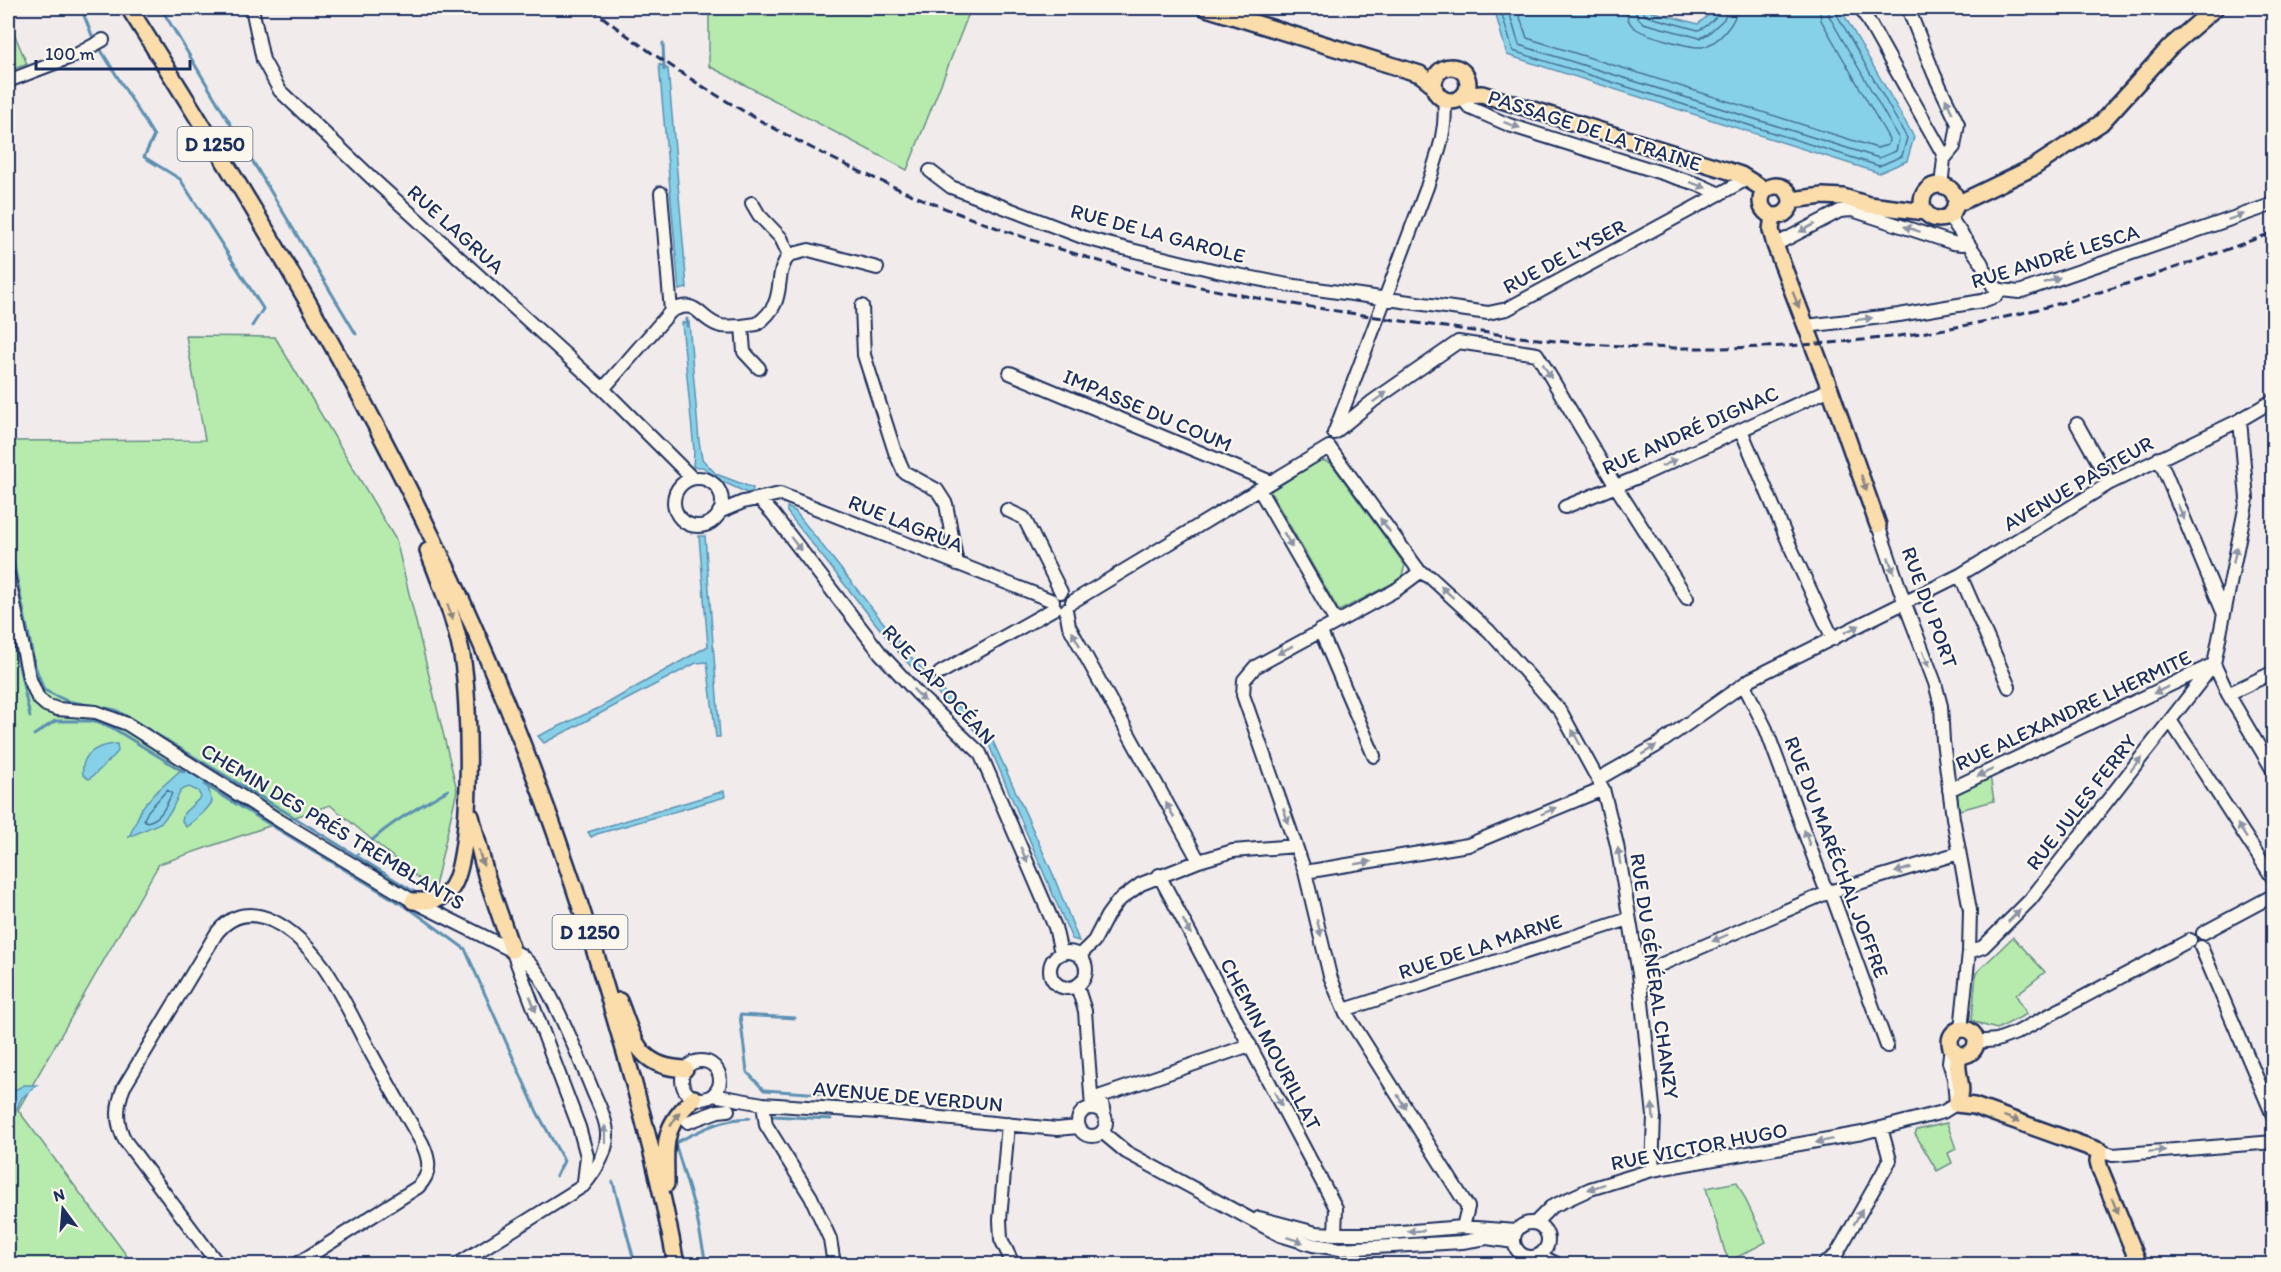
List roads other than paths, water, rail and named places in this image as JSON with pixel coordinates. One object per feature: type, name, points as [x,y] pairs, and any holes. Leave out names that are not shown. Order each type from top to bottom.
[{"type":"main road","name":"D 1250","points":[[129,8],[215,144],[374,421],[432,536],[487,655],[534,771],[581,905],[634,1084],[667,1217],[676,1264]]},
{"type":"main road","points":[[1206,8],[1437,78]]},
{"type":"main road","points":[[1894,208],[1924,194],[1931,188],[1949,200],[1978,192],[2034,167],[2101,123],[2170,47],[2215,8]]},
{"type":"main road","points":[[1459,95],[1464,72],[1455,67],[1449,67],[1437,78],[1437,94],[1459,95],[1482,94],[1726,170],[1765,190]]},
{"type":"main road","points":[[1779,186],[1787,191],[1791,200],[1786,212],[1773,216],[1762,208],[1761,199],[1769,187],[1779,186]]},
{"type":"main road","points":[[1924,194],[1922,203],[1925,212]]},
{"type":"main road","points":[[1791,200],[1823,196],[1843,197],[1869,205],[1925,212],[1933,218],[1944,218],[1949,200]]},
{"type":"main road","name":"RUE DU PORT","points":[[1773,216],[1771,230],[1775,245],[1830,389],[1878,525]]},
{"type":"main road","points":[[374,421],[439,578],[462,652],[465,681],[468,801],[475,838],[512,950]]},
{"type":"main road","points":[[413,901],[432,902],[443,897],[452,889],[458,873],[468,801]]},
{"type":"main road","points":[[581,905],[636,1042],[653,1062],[672,1069],[685,1069]]},
{"type":"main road","points":[[1955,1050],[1970,1053],[1976,1042],[1973,1034],[1961,1030],[1952,1035],[1962,1092],[1956,1104],[1974,1106],[2100,1151],[2098,1161],[2100,1168],[2135,1263]]},
{"type":"main road","points":[[667,1217],[666,1140],[673,1120],[703,1097]]},
{"type":"street","name":"RUE LAGRUA","points":[[252,8],[263,60],[280,91],[603,389],[692,478]]},
{"type":"street","points":[[1861,8],[1929,127],[1944,159],[1949,200],[1967,241],[1994,286],[2001,290]]},
{"type":"street","points":[[1908,8],[1934,74],[1958,124],[1954,147],[1944,159]]},
{"type":"street","points":[[8,81],[76,55],[103,40]]},
{"type":"street","points":[[940,673],[1329,447],[1427,187],[1446,117],[1459,95]]},
{"type":"street","name":"PASSAGE DE LA TRAINE","points":[[1459,95],[1470,108],[1509,125],[1700,185],[1720,194]]},
{"type":"street","name":"RUE DE LA GAROLE","points":[[930,171],[951,187],[1085,238],[1217,271],[1288,285],[1386,298]]},
{"type":"street","name":"RUE DE L'YSER","points":[[1386,298],[1488,313],[1498,312],[1527,299],[1747,179]]},
{"type":"street","points":[[662,193],[671,311]]},
{"type":"street","points":[[752,203],[759,215],[781,238],[789,255]]},
{"type":"street","name":"RUE ANDRÉ LESCA","points":[[1806,326],[1899,315],[1982,301],[1996,296],[2001,290],[2019,292],[2274,204]]},
{"type":"street","points":[[1775,245],[1840,211],[1852,210],[1953,243],[1962,244],[1967,241]]},
{"type":"street","points":[[603,389],[671,311],[681,306],[693,307],[717,325],[757,324],[775,305],[780,293],[782,265],[789,255],[809,250],[877,268]]},
{"type":"street","points":[[862,306],[864,355],[895,452],[904,472],[937,490],[945,504],[957,564]]},
{"type":"street","points":[[742,326],[744,352],[759,368]]},
{"type":"street","points":[[1334,433],[1373,401],[1458,342],[1537,354],[1615,485],[1687,598]]},
{"type":"street","name":"IMPASSE DU COUM","points":[[1010,373],[1270,482]]},
{"type":"street","name":"RUE ANDRÉ DIGNAC","points":[[1565,507],[1638,477],[1830,389]]},
{"type":"street","name":"AVENUE PASTEUR","points":[[1305,872],[1468,845],[1601,784],[1751,679],[1960,575],[2110,483],[2240,420],[2274,400]]},
{"type":"street","points":[[2240,420],[2247,499],[2214,664],[2228,694],[2274,772]]},
{"type":"street","points":[[2077,424],[2110,483]]},
{"type":"street","points":[[1741,430],[1790,546],[1833,639]]},
{"type":"street","name":"RUE DU GÉNÉRAL CHANZY","points":[[1329,447],[1420,572],[1430,577],[1489,630],[1561,712],[1601,784],[1617,845],[1638,974],[1654,1116],[1652,1170]]},
{"type":"street","points":[[671,457],[676,490],[674,507],[683,521],[698,526],[708,524],[717,517],[722,502],[721,493]]},
{"type":"street","points":[[2159,458],[2223,612]]},
{"type":"street","points":[[676,490],[682,483],[692,478],[703,477],[711,481],[721,493],[743,502]]},
{"type":"street","points":[[1259,489],[1336,622]]},
{"type":"street","name":"RUE LAGRUA","points":[[719,512],[743,502],[780,494],[1061,603]]},
{"type":"street","name":"RUE CAP OCÉAN","points":[[759,499],[881,654],[918,694],[980,753],[1055,927],[1061,954]]},
{"type":"street","points":[[1007,510],[1024,518],[1071,631],[1198,861]]},
{"type":"street","name":"RUE DU PORT","points":[[1878,525],[1935,683],[1941,706],[1949,790],[1969,901],[1969,952],[1961,1030]]},
{"type":"street","points":[[1420,572],[1396,590],[1255,667],[1244,680],[1243,696],[1305,872],[1330,976],[1344,1010],[1468,1207],[1453,1235],[1455,1242]]},
{"type":"street","name":"CHEMIN DES PRÉS TREMBLANTS","points":[[8,575],[27,670],[42,703],[57,709],[96,712],[127,724],[280,821],[413,901],[512,950],[532,965],[542,979],[581,1063],[602,1114],[607,1133],[603,1155],[583,1186]]},
{"type":"street","points":[[1960,575],[2009,687]]},
{"type":"street","points":[[1320,630],[1374,756]]},
{"type":"street","name":"RUE ALEXANDRE LHERMITE","points":[[1949,790],[2214,664]]},
{"type":"street","name":"RUE JULES FERRY","points":[[1969,952],[1983,947],[2030,900],[2214,664]]},
{"type":"street","points":[[2228,694],[2274,672]]},
{"type":"street","name":"RUE DU MARÉCHAL JOFFRE","points":[[1744,685],[1766,729],[1824,885],[1832,895],[1887,1046]]},
{"type":"street","points":[[2170,720],[2274,880]]},
{"type":"street","points":[[1079,956],[1094,941],[1118,901],[1130,890],[1159,875],[1233,851],[1296,846]]},
{"type":"street","points":[[1638,974],[1829,892],[1959,853]]},
{"type":"street","name":"CHEMIN MOURILLAT","points":[[1159,875],[1336,1208],[1335,1234]]},
{"type":"street","points":[[1976,1042],[1997,1040],[2016,1033],[2206,940],[2203,933],[2274,895]]},
{"type":"street","points":[[219,1264],[126,1142],[119,1129],[117,1110],[124,1087],[216,934],[230,919],[255,914],[298,938],[324,969],[429,1159],[428,1175],[418,1187],[297,1264]]},
{"type":"street","name":"RUE DE LA MARNE","points":[[1344,1010],[1629,919]]},
{"type":"street","points":[[2195,944],[2274,1118]]},
{"type":"street","points":[[458,1264],[583,1186],[587,1165],[584,1145],[568,1095],[512,950]]},
{"type":"street","points":[[1073,953],[1079,956],[1086,966],[1084,979],[1077,986],[1066,988],[1056,984],[1050,976],[1050,967],[1054,959],[1061,954],[1073,953]]},
{"type":"street","points":[[1077,986],[1085,1011],[1092,1108]]},
{"type":"street","points":[[1092,1108],[1080,1114],[1078,1127],[1089,1136],[1102,1132],[1106,1124],[1101,1096],[1250,1045]]},
{"type":"street","points":[[720,1081],[718,1089],[703,1097],[687,1093],[682,1086],[685,1069],[693,1063],[704,1062],[717,1070],[720,1081],[735,1098]]},
{"type":"street","points":[[703,1097],[707,1115]]},
{"type":"street","name":"AVENUE DE VERDUN","points":[[703,1097],[735,1098],[763,1104],[1057,1129],[1078,1127]]},
{"type":"street","points":[[763,1104],[766,1125],[812,1197],[826,1228],[834,1264]]},
{"type":"street","name":"RUE VICTOR HUGO","points":[[1535,1223],[1551,1207],[1590,1189],[1652,1170],[1808,1144],[1943,1112],[1956,1104]]},
{"type":"street","points":[[1092,1108],[1104,1115]]},
{"type":"street","points":[[688,1122],[728,1110]]},
{"type":"street","points":[[1008,1124],[1000,1220],[1001,1239],[1013,1264]]},
{"type":"street","points":[[1824,1264],[1839,1260],[1890,1160],[1881,1128]]},
{"type":"street","points":[[1102,1132],[1126,1152],[1243,1213],[1280,1235],[1313,1245],[1331,1248],[1515,1237]]},
{"type":"street","points":[[2100,1151],[2113,1155],[2274,1142]]},
{"type":"street","points":[[1243,1213],[1316,1233],[1376,1234],[1458,1227],[1515,1237]]},
{"type":"street","points":[[1539,1256],[1546,1248],[1548,1237],[1543,1228],[1535,1223],[1523,1225],[1515,1237],[1520,1260],[1539,1256],[1557,1264]]},
{"type":"water","points":[[1494,8],[1639,8],[1698,24],[1717,8],[1840,8],[1914,137],[1907,161],[1879,173],[1507,55]]},
{"type":"water","points":[[659,64],[668,69],[687,288],[679,290]]},
{"type":"water","points":[[689,322],[702,459],[716,474],[753,488],[752,492],[747,493],[715,478],[703,467],[693,467],[694,451],[682,323]]},
{"type":"water","points":[[787,507],[795,511],[905,650],[932,680],[991,737],[1052,872],[1079,941],[1072,939],[989,745],[903,658],[787,512]]},
{"type":"water","points":[[699,536],[705,536],[720,737],[716,737],[707,662],[696,663],[544,743],[538,736],[599,708],[708,646]]},
{"type":"water","points":[[117,744],[118,751],[99,770],[89,779],[83,775],[84,761],[87,756],[97,748]]},
{"type":"water","points":[[184,767],[207,784],[212,802],[209,806],[186,827],[182,821],[184,813],[201,797],[198,791],[189,787],[181,790],[171,811],[162,822],[129,837],[142,808]]},
{"type":"water","points":[[724,791],[725,797],[591,837],[588,832]]},
{"type":"water","points":[[24,1085],[37,1085],[22,1098],[12,1118],[8,1099],[13,1091]]},
{"type":"waterway","points":[[81,8],[93,38]]},
{"type":"waterway","points":[[161,8],[356,334]]},
{"type":"waterway","points":[[663,43],[664,70]]},
{"type":"waterway","points":[[99,47],[154,136],[144,157],[180,179],[262,307],[263,309],[252,326]]},
{"type":"waterway","points":[[687,319],[687,326]]},
{"type":"waterway","points":[[8,536],[35,666],[44,690],[67,701],[116,710],[416,893]]},
{"type":"waterway","points":[[8,614],[30,717]]},
{"type":"waterway","points":[[34,735],[55,721],[95,721],[111,727],[184,772]]},
{"type":"waterway","points":[[205,785],[413,911],[465,949],[537,1112],[564,1161],[556,1176]]},
{"type":"waterway","points":[[356,856],[388,827],[448,790]]},
{"type":"waterway","points":[[795,1018],[740,1015],[747,1072],[764,1090],[822,1094]]},
{"type":"waterway","points":[[773,1116],[831,1119]]},
{"type":"waterway","points":[[706,1264],[696,1213],[675,1143],[720,1123],[750,1118]]},
{"type":"waterway","points":[[613,1182],[635,1264]]},
{"type":"railway","points":[[591,8],[656,56],[724,100],[795,139],[868,175],[1019,236],[1096,260],[1202,287],[1316,308],[1534,339],[1660,348],[1742,348],[1906,335],[1953,328],[2047,307],[2139,280],[2274,232]]}]
